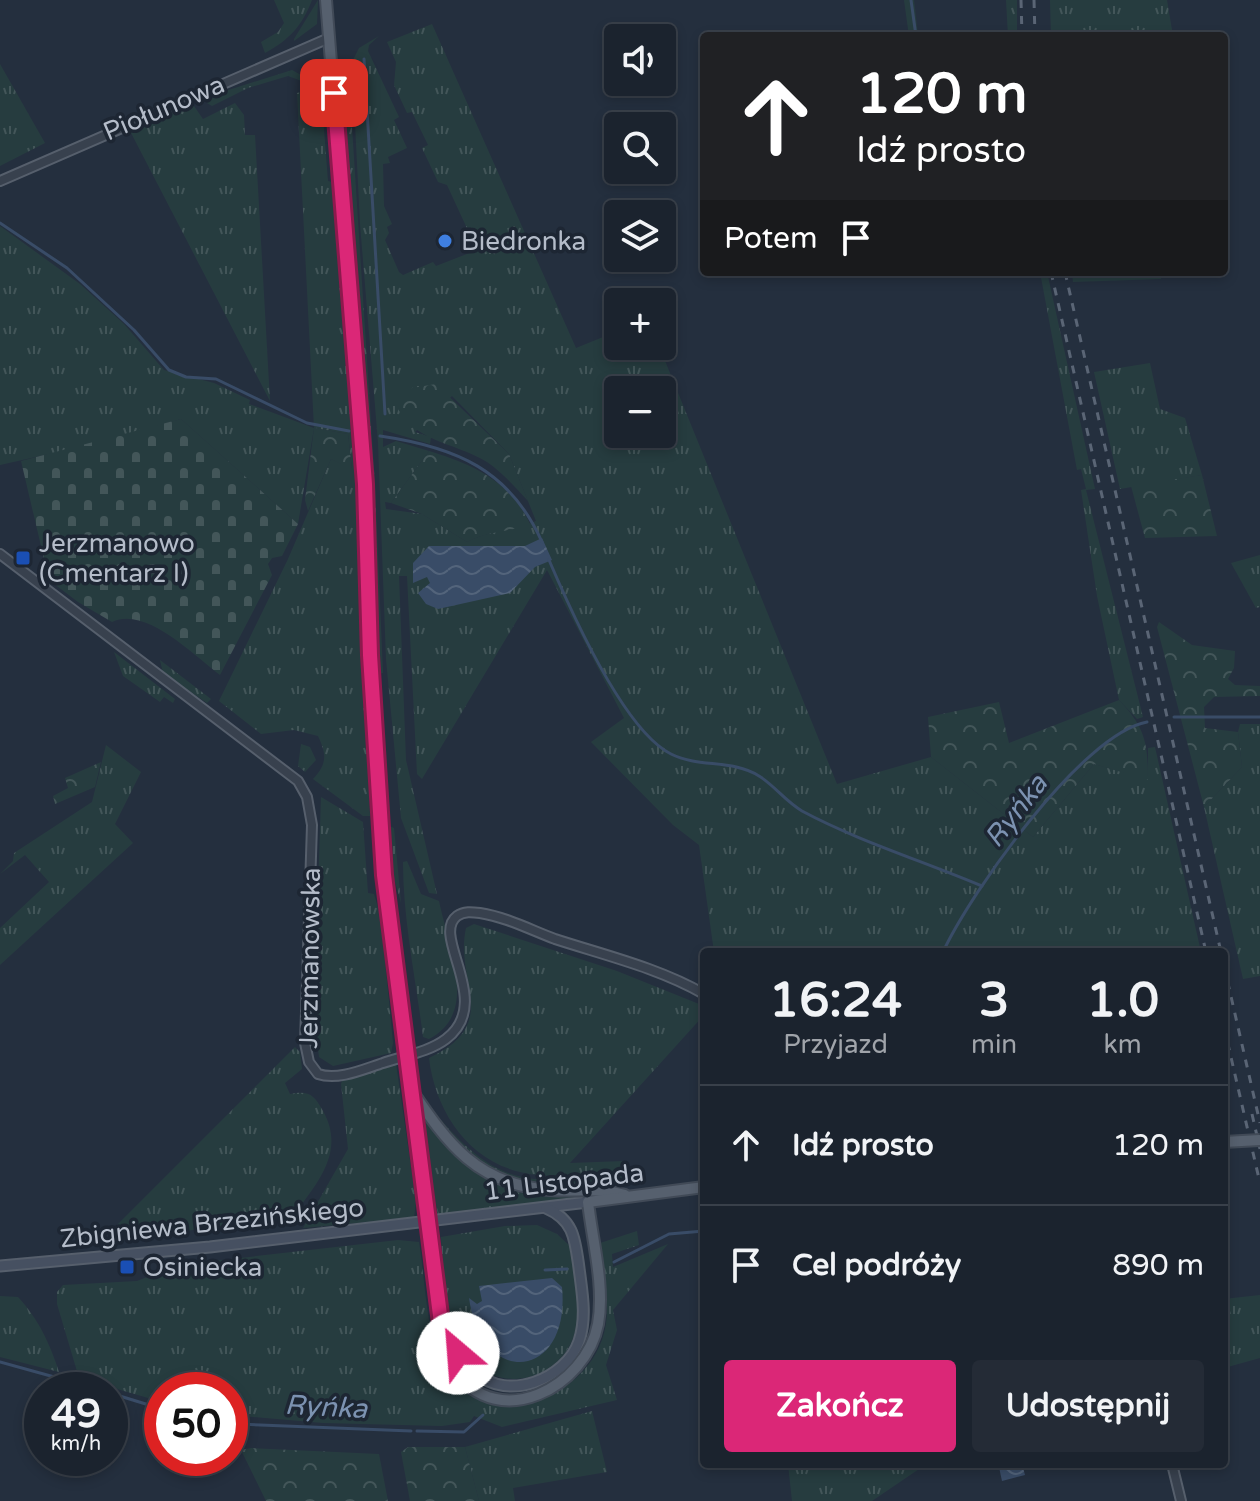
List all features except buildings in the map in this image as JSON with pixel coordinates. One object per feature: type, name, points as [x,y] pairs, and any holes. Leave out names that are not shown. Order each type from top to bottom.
[{"type":"main road","points":[[326,0],[365,484],[380,822],[442,1340],[452,1365],[481,1392],[506,1399],[527,1397],[564,1381],[589,1353],[599,1315],[588,1202]]},
{"type":"main road","points":[[410,1088],[446,1141],[488,1174],[511,1184],[546,1190],[602,1188],[627,1196]]},
{"type":"main road","points":[[1228,1142],[1260,1140]]},
{"type":"main road","name":"11 Listopada","points":[[427,1217],[546,1208],[700,1187]]},
{"type":"main road","points":[[441,1323],[458,1353],[478,1375],[500,1384],[538,1381],[568,1361],[579,1342],[583,1323],[576,1241],[568,1222],[546,1208]]},
{"type":"main road","name":"Zbigniewa Brzezińskiego","points":[[0,1266],[210,1247],[427,1217]]},
{"type":"street","name":"Piołunowa","points":[[0,181],[329,38]]},
{"type":"street","name":"Jerzmanowska","points":[[0,554],[298,781],[307,797],[312,825],[305,1043],[309,1062],[318,1074],[337,1076],[372,1066],[441,1043],[452,1034],[466,1007],[465,990],[450,929],[451,922],[462,913],[494,916],[651,971],[700,992]]},
{"type":"street","points":[[1173,1468],[1181,1501]]},
{"type":"green space","points":[[274,0],[312,0],[294,31],[265,53],[261,42],[278,32],[284,23]]},
{"type":"green space","points":[[318,0],[317,24],[294,41],[294,39]]},
{"type":"green space","points":[[904,0],[914,0],[918,32],[908,32]]},
{"type":"green space","points":[[1006,0],[1017,0],[1017,32],[1008,32]]},
{"type":"green space","points":[[1050,0],[1167,0],[1172,32],[1051,32]]},
{"type":"green space","points":[[432,24],[576,348],[604,337],[604,360],[665,360],[671,376],[604,376],[604,448],[676,448],[676,388],[837,784],[931,757],[1033,837],[1094,764],[1148,779],[1148,748],[1155,747],[1200,948],[713,948],[699,845],[673,825],[591,742],[624,718],[547,570],[422,779],[417,774],[407,576],[399,576],[406,760],[437,894],[429,893],[401,818],[386,659],[378,442],[360,224],[352,62],[359,48],[379,36],[369,45],[368,51],[399,117],[394,120],[407,148],[388,157],[390,163],[383,164],[384,206],[392,224],[387,227],[389,233],[385,240],[399,272],[403,275],[433,262],[436,266],[477,250],[447,185],[438,182],[422,148],[428,145],[412,112],[407,113],[394,85],[396,62],[387,42]],"holes":[[[452,396],[509,454],[536,521],[467,542],[422,514],[386,509],[385,502],[391,503],[429,451],[396,441],[383,447],[383,430],[430,444],[431,437],[415,432]]]},
{"type":"green space","points":[[0,64],[45,143],[0,166]]},
{"type":"green space","points":[[292,70],[319,85],[328,181],[332,182],[338,204],[359,472],[370,816],[363,816],[313,779],[324,759],[318,736],[294,730],[261,734],[219,701],[288,559],[331,459],[352,469],[348,434],[314,428],[297,93],[310,89],[310,84],[288,76],[248,88],[212,106],[207,103],[219,93]]},
{"type":"green space","points":[[345,89],[350,96],[375,485],[383,673],[377,674],[370,486],[351,228]]},
{"type":"green space","points":[[187,103],[194,106],[203,119],[235,103],[244,115],[245,135],[255,135],[270,401],[129,129]]},
{"type":"green space","points":[[0,226],[80,284],[124,324],[164,370],[214,383],[250,400],[249,404],[314,428],[298,524],[181,419],[98,443],[0,465]]},
{"type":"green space","points":[[1041,276],[1048,276],[1095,489],[1086,490],[1143,717],[1137,719],[1119,700],[1097,596],[1081,490],[1086,489],[1081,469],[1077,470]]},
{"type":"green space","points":[[1072,276],[1161,276],[1161,279],[1073,282]]},
{"type":"green space","points":[[1150,363],[1160,409],[1185,418],[1202,475],[1120,489],[1094,372]]},
{"type":"green space","points":[[436,384],[509,454],[528,501],[487,462],[422,433],[402,416],[395,403],[400,390]]},
{"type":"green space","points":[[181,419],[298,524],[282,556],[272,558],[268,564],[272,575],[220,675],[154,626],[125,619],[112,622],[49,580],[21,461]]},
{"type":"green space","points":[[314,428],[348,434],[352,470],[331,459],[308,511],[305,500]]},
{"type":"green space","points":[[429,451],[475,468],[501,485],[522,509],[530,524],[467,542],[422,514],[391,503]]},
{"type":"green space","points":[[1202,475],[1217,536],[1145,538],[1131,486]]},
{"type":"green space","points":[[1260,555],[1260,607],[1256,608],[1231,563]]},
{"type":"green space","points":[[1159,622],[1192,645],[1235,651],[1234,668],[1228,679],[1235,685],[1260,686],[1260,696],[1214,697],[1204,707],[1205,728],[1238,732],[1242,767],[1204,807],[1157,627]]},
{"type":"green space","points":[[114,652],[175,699],[173,703],[164,697],[160,702],[123,676]]},
{"type":"green space","points":[[160,660],[211,699],[207,703],[163,673]]},
{"type":"green space","points":[[1119,700],[1140,727],[1147,756],[1148,780],[1094,764],[1033,837],[931,757],[928,717],[999,702],[1009,743]]},
{"type":"green space","points":[[1240,724],[1260,724],[1260,976],[1243,979],[1204,807],[1242,767]]},
{"type":"green space","points":[[301,744],[310,747],[316,760],[305,772],[298,766]]},
{"type":"green space","points":[[106,745],[141,772],[115,824],[133,843],[0,965],[0,928],[49,882],[25,855],[0,874],[13,861],[14,853],[92,802]]},
{"type":"green space","points":[[101,762],[95,787],[55,804],[53,796],[68,788],[65,778]]},
{"type":"green space","points":[[321,797],[363,822],[368,893],[374,894],[381,918],[393,1043],[391,1053],[333,1066],[319,1057],[314,1017]]},
{"type":"green space","points":[[389,826],[394,828],[401,903],[392,871]]},
{"type":"green space","points":[[407,861],[421,894],[439,901],[456,977],[457,996],[453,1013],[444,1027],[429,1039],[423,1037],[407,928],[403,862]]},
{"type":"green space","points":[[474,924],[617,971],[700,1004],[700,1019],[570,1163],[624,1161],[625,1172],[559,1176],[520,1172],[484,1156],[456,1129],[438,1096],[429,1058],[451,1045],[464,1031],[470,1016],[471,1000],[464,948],[466,928]]},
{"type":"green space","points":[[295,1047],[300,1052],[302,1069],[285,1083],[290,1094],[306,1093],[316,1100],[329,1126],[331,1140],[326,1166],[293,1216],[171,1233],[122,1234],[115,1227]]},
{"type":"green space","points":[[396,1064],[416,1201],[414,1218],[303,1228],[348,1149],[341,1084],[343,1078]]},
{"type":"green space","points":[[435,1113],[479,1157],[498,1169],[539,1179],[623,1176],[624,1181],[568,1184],[517,1178],[494,1169],[473,1157],[453,1138]]},
{"type":"green space","points":[[424,1114],[458,1158],[488,1180],[523,1193],[578,1197],[438,1215],[421,1115]]},
{"type":"green space","points":[[537,1225],[557,1234],[571,1247],[578,1297],[575,1334],[559,1360],[546,1370],[531,1377],[499,1377],[471,1361],[454,1334],[445,1293],[441,1237],[505,1226]]},
{"type":"green space","points":[[637,1231],[639,1245],[612,1254],[613,1267],[668,1244],[613,1310],[617,1330],[606,1365],[617,1400],[502,1427],[474,1416],[470,1422],[442,1426],[323,1423],[248,1417],[248,1372],[144,1372],[144,1397],[128,1392],[128,1372],[77,1372],[57,1304],[57,1292],[63,1285],[137,1281],[178,1265],[398,1240],[419,1242],[433,1339],[443,1367],[460,1388],[481,1401],[504,1406],[528,1403],[552,1395],[573,1381],[590,1362],[602,1340],[607,1316],[600,1243]]},
{"type":"green space","points":[[1260,1295],[1260,1358],[1228,1367],[1228,1299]]},
{"type":"green space","points":[[0,1296],[18,1297],[43,1332],[59,1372],[0,1357]]},
{"type":"green space","points":[[592,1411],[607,1472],[513,1488],[515,1501],[479,1501],[465,1447]]},
{"type":"green space","points":[[408,1447],[465,1447],[479,1501],[410,1501],[401,1452]]},
{"type":"green space","points":[[248,1449],[379,1454],[388,1501],[266,1501],[248,1464]]},
{"type":"green space","points":[[788,1468],[919,1469],[872,1501],[792,1501]]},
{"type":"water","points":[[542,538],[552,560],[535,567],[510,593],[438,609],[426,604],[418,593],[430,583],[427,577],[413,583],[413,563],[429,546],[525,546]]},
{"type":"water","points":[[552,1278],[562,1287],[561,1318],[553,1341],[540,1356],[524,1362],[507,1359],[490,1348],[477,1328],[469,1298],[477,1304],[482,1301],[479,1286]]},
{"type":"water","points":[[999,1468],[1023,1468],[1025,1475],[1002,1481]]},
{"type":"waterway","points":[[911,0],[915,32]]},
{"type":"waterway","points":[[364,59],[385,414]]},
{"type":"waterway","points":[[0,223],[67,268],[134,330],[169,370],[186,377],[216,379],[307,423],[349,431]]},
{"type":"waterway","points":[[380,436],[433,447],[478,466],[514,497],[542,542]]},
{"type":"waterway","points":[[549,560],[600,666],[617,695],[653,741],[682,758],[749,771],[765,780],[796,807],[823,822],[982,886]]},
{"type":"waterway","name":"Ryńka","points":[[1174,717],[1260,717]]},
{"type":"waterway","name":"Ryńka","points":[[945,948],[1003,856],[1061,784],[1121,733],[1147,722]]},
{"type":"waterway","name":"Ryńka","points":[[614,1262],[669,1234],[700,1231]]},
{"type":"waterway","name":"Ryńka","points":[[545,1270],[567,1269]]},
{"type":"waterway","name":"Ryńka","points":[[0,1362],[36,1372]]},
{"type":"waterway","name":"Ryńka","points":[[128,1399],[144,1403]]},
{"type":"waterway","name":"Ryńka","points":[[417,1431],[464,1432],[483,1415]]},
{"type":"waterway","name":"Ryńka","points":[[248,1424],[411,1431]]},
{"type":"railway","points":[[1021,0],[1022,32]]},
{"type":"railway","points":[[1034,0],[1035,32]]},
{"type":"railway","points":[[1052,276],[1205,948]]},
{"type":"railway","points":[[1066,276],[1220,948]]},
{"type":"railway","points":[[1228,983],[1260,1123]]},
{"type":"railway","points":[[1228,1044],[1260,1183]]},
{"type":"railway","points":[[1252,1114],[1260,1149]]},
{"type":"place","name":"Biedronka","points":[[445,241]]},
{"type":"place","name":"Jerzmanowo (Cmentarz I)","points":[[23,558]]},
{"type":"place","name":"Osiniecka","points":[[127,1267]]},
{"type":"route","points":[[334,93],[365,484],[370,655],[384,875],[441,1323],[458,1353]]}]
